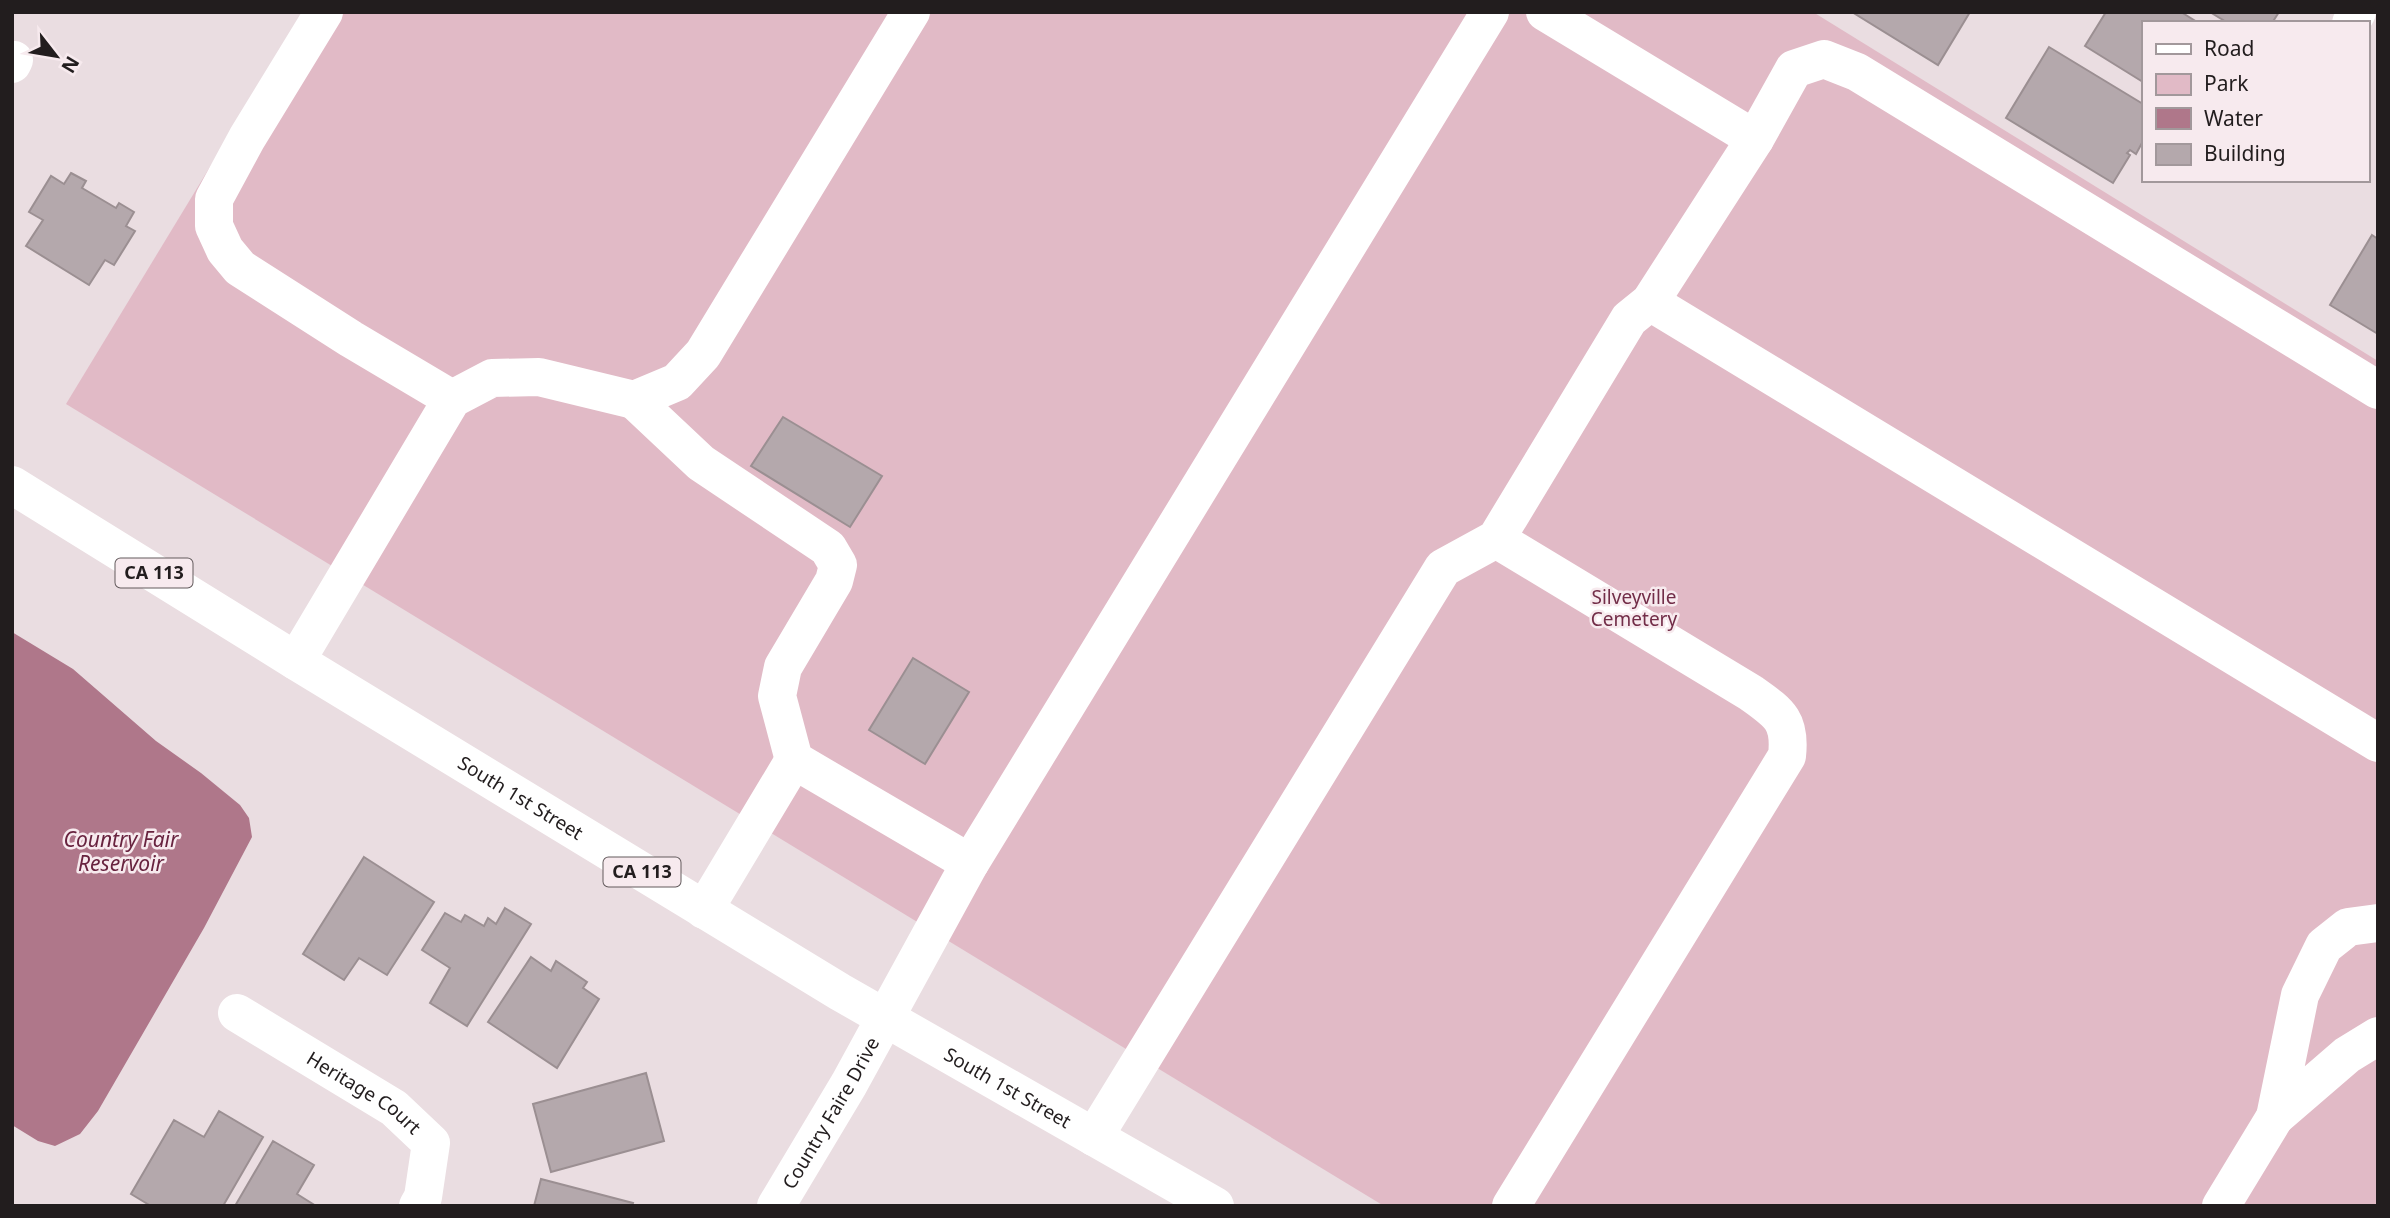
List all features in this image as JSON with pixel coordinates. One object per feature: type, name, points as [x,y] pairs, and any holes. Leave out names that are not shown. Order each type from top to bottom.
[{"type":"main road","points":[[324,12],[247,138],[214,200],[214,226],[225,250],[240,268],[452,399]]},
{"type":"main road","points":[[634,400],[677,382],[703,354],[911,12]]},
{"type":"main road","name":"Country Faire Drive","points":[[776,1206],[849,1084],[970,863],[1490,12]]},
{"type":"main road","points":[[1545,12],[1755,139]]},
{"type":"main road","points":[[1094,1137],[1443,568],[1496,539],[1629,319],[1650,302],[1755,139],[1794,69],[1825,59],[1857,72],[2378,390]]},
{"type":"main road","points":[[1650,302],[2378,744]]},
{"type":"main road","points":[[296,661],[452,399],[492,378],[539,377],[634,400],[701,463],[828,548],[838,565],[834,581],[783,667],[777,696],[794,760],[970,863]]},
{"type":"main road","name":"South 1st Street","points":[[12,485],[704,910],[884,1017],[1215,1206]]},
{"type":"main road","points":[[1496,539],[1751,694],[1781,715],[1789,738],[1787,757],[1511,1206]]},
{"type":"main road","points":[[704,910],[794,760]]},
{"type":"main road","points":[[2276,1117],[2300,995],[2323,946],[2348,927],[2378,923]]},
{"type":"main road","name":"Heritage Court","points":[[237,1013],[394,1108],[431,1143],[423,1197],[418,1206]]},
{"type":"main road","points":[[2221,1206],[2276,1117],[2347,1055],[2378,1036]]},
{"type":"green space","name":"Silveyville Cemetery","points":[[304,12],[1813,12],[2378,361],[2378,1206],[1384,1206],[66,404]]},
{"type":"water","name":"Country Fair Reservoir","points":[[12,632],[73,669],[156,741],[240,805],[249,818],[252,837],[204,928],[98,1111],[80,1134],[55,1146],[38,1141],[12,1125]]},
{"type":"building","points":[[1852,12],[1970,12],[1938,65]]},
{"type":"building","points":[[2106,12],[2181,12],[2195,21],[2142,21],[2142,81],[2085,46]]},
{"type":"building","points":[[2210,12],[2279,12],[2273,21],[2225,21]]},
{"type":"building","points":[[2049,47],[2142,103],[2142,143],[2136,154],[2130,150],[2127,153],[2130,155],[2113,183],[2006,118]]},
{"type":"building","points":[[71,173],[86,181],[82,188],[116,208],[119,203],[134,212],[126,226],[135,231],[114,265],[105,260],[89,285],[26,246],[43,220],[29,212],[51,176],[64,184]]},
{"type":"building","points":[[2372,235],[2378,239],[2378,334],[2330,305]]},
{"type":"building","points":[[783,417],[882,476],[850,527],[751,466]]},
{"type":"building","points":[[913,658],[969,692],[925,764],[869,730]]},
{"type":"building","points":[[364,857],[434,902],[387,975],[359,958],[344,980],[303,954]]},
{"type":"building","points":[[505,908],[531,924],[467,1026],[430,1003],[450,968],[422,950],[445,913],[461,922],[465,915],[484,926],[488,918],[496,924]]},
{"type":"building","points":[[531,957],[551,971],[556,961],[587,982],[583,988],[599,999],[557,1068],[488,1022]]},
{"type":"building","points":[[646,1073],[664,1141],[551,1172],[533,1104]]},
{"type":"building","points":[[219,1111],[263,1137],[223,1206],[151,1206],[131,1194],[174,1120],[204,1137]]},
{"type":"building","points":[[273,1141],[314,1165],[297,1194],[316,1206],[235,1206]]},
{"type":"building","points":[[541,1179],[633,1203],[632,1206],[534,1206]]}]
